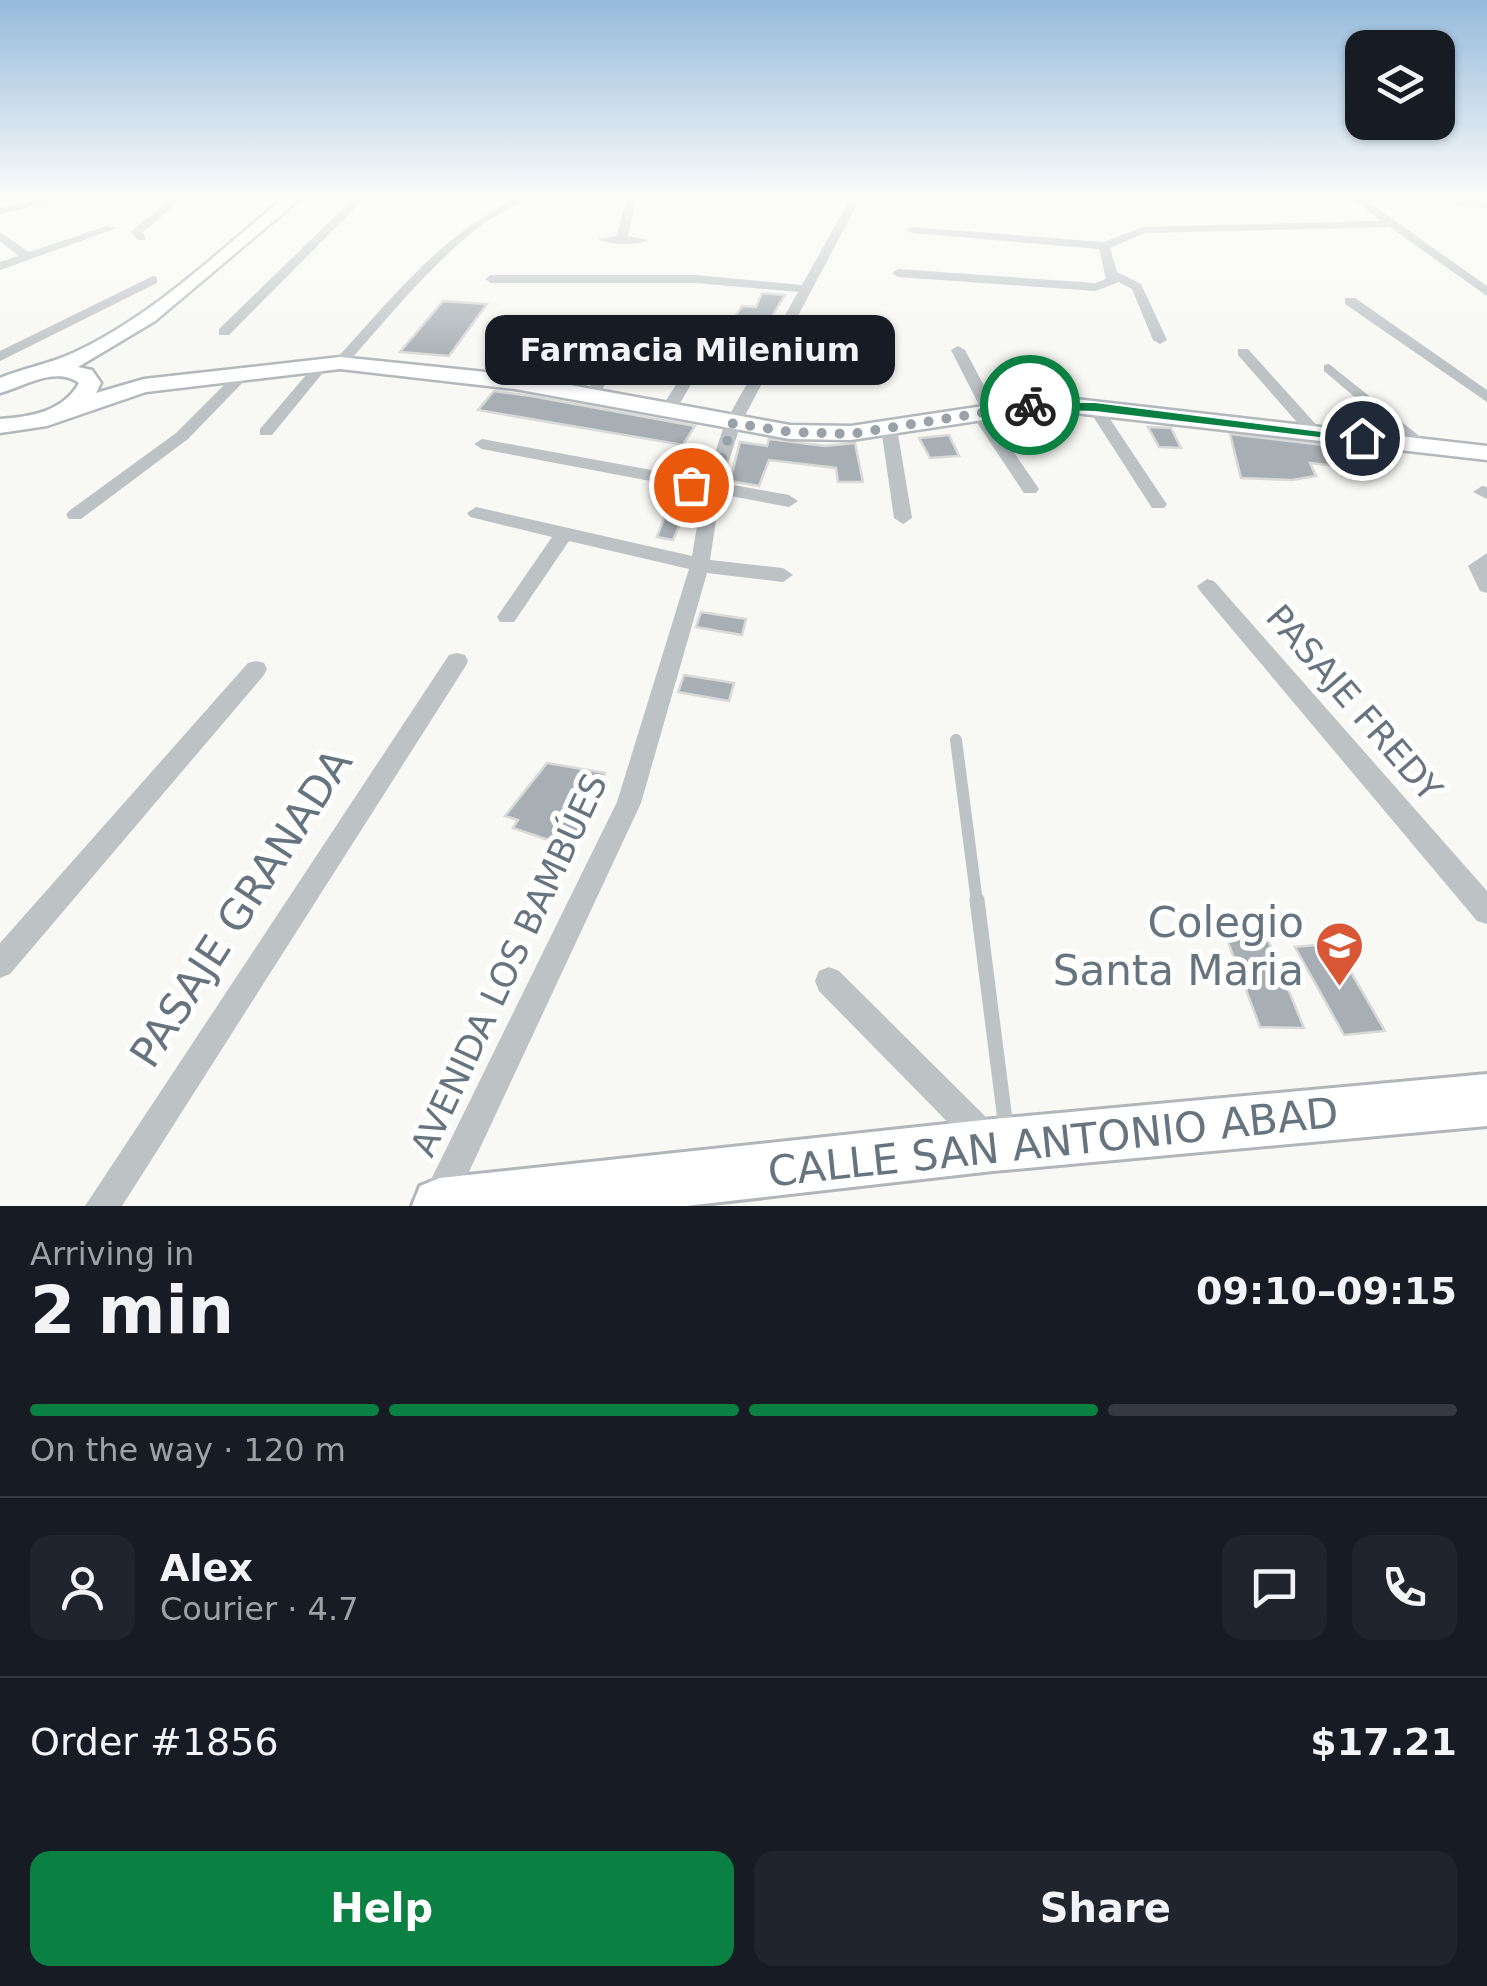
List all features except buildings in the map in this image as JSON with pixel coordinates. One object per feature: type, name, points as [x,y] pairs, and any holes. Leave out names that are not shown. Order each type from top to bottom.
[{"type":"main road","name":"CALLE SAN ANTONIO ABAD","points":[[437,1206],[1001,1145],[1487,1100]]},
{"type":"street","points":[[24,253],[27,256]]},
{"type":"street","points":[[0,266],[35,253]]},
{"type":"street","points":[[50,371],[92,353],[140,322],[224,253]]},
{"type":"street","points":[[224,332],[303,253]]},
{"type":"street","points":[[266,432],[441,253]]},
{"type":"street","name":"AVENIDA LOS BAMBÚES","points":[[437,1206],[629,804],[700,564],[712,489],[733,423],[825,253]]},
{"type":"street","points":[[1107,253],[1115,275],[1137,286],[1160,340]]},
{"type":"street","points":[[1433,253],[1487,292]]},
{"type":"street","points":[[898,273],[1084,287],[1106,284],[1115,275]]},
{"type":"street","points":[[491,279],[696,278],[805,289]]},
{"type":"street","points":[[0,357],[153,280]]},
{"type":"street","points":[[1350,301],[1487,398]]},
{"type":"street","points":[[67,408],[140,322]]},
{"type":"street","points":[[515,382],[538,336]]},
{"type":"street","points":[[958,350],[985,413],[1030,489]]},
{"type":"street","points":[[1243,352],[1323,434],[1350,469]]},
{"type":"street","points":[[589,397],[616,359]]},
{"type":"street","points":[[7,428],[144,386],[331,363],[515,382],[733,423],[821,435],[1049,403],[1487,452]]},
{"type":"street","points":[[668,410],[696,364]]},
{"type":"street","points":[[1329,368],[1422,446]]},
{"type":"street","points":[[0,382],[50,371],[76,372],[90,382],[144,386]]},
{"type":"street","points":[[75,515],[182,436],[245,372]]},
{"type":"street","points":[[1095,407],[1158,504]]},
{"type":"street","points":[[889,428],[903,518]]},
{"type":"street","points":[[482,444],[788,501]]},
{"type":"street","points":[[476,513],[700,564],[783,575]]},
{"type":"street","points":[[506,616],[564,534]]},
{"type":"street","points":[[1487,560],[1478,566],[1487,586]]},
{"type":"street","name":"PASAJE FREDY","points":[[1207,586],[1487,912]]},
{"type":"street","name":"PASAJE GRANADA","points":[[102,1206],[456,662]]},
{"type":"street","points":[[0,964],[256,670]]},
{"type":"street","points":[[828,982],[1001,1145]]},
{"type":"lane","points":[[956,740],[1001,1145]]},
{"type":"way so far","points":[[691,485],[712,489],[733,423],[821,435],[851,434],[1030,405]]},
{"type":"place","name":"Farmacia Milenium","points":[[691,485]]},
{"type":"place","name":"Colegio Santa Maria","points":[[1339,988]]},
{"type":"route","points":[[1030,405],[1095,407],[1362,438]]}]
